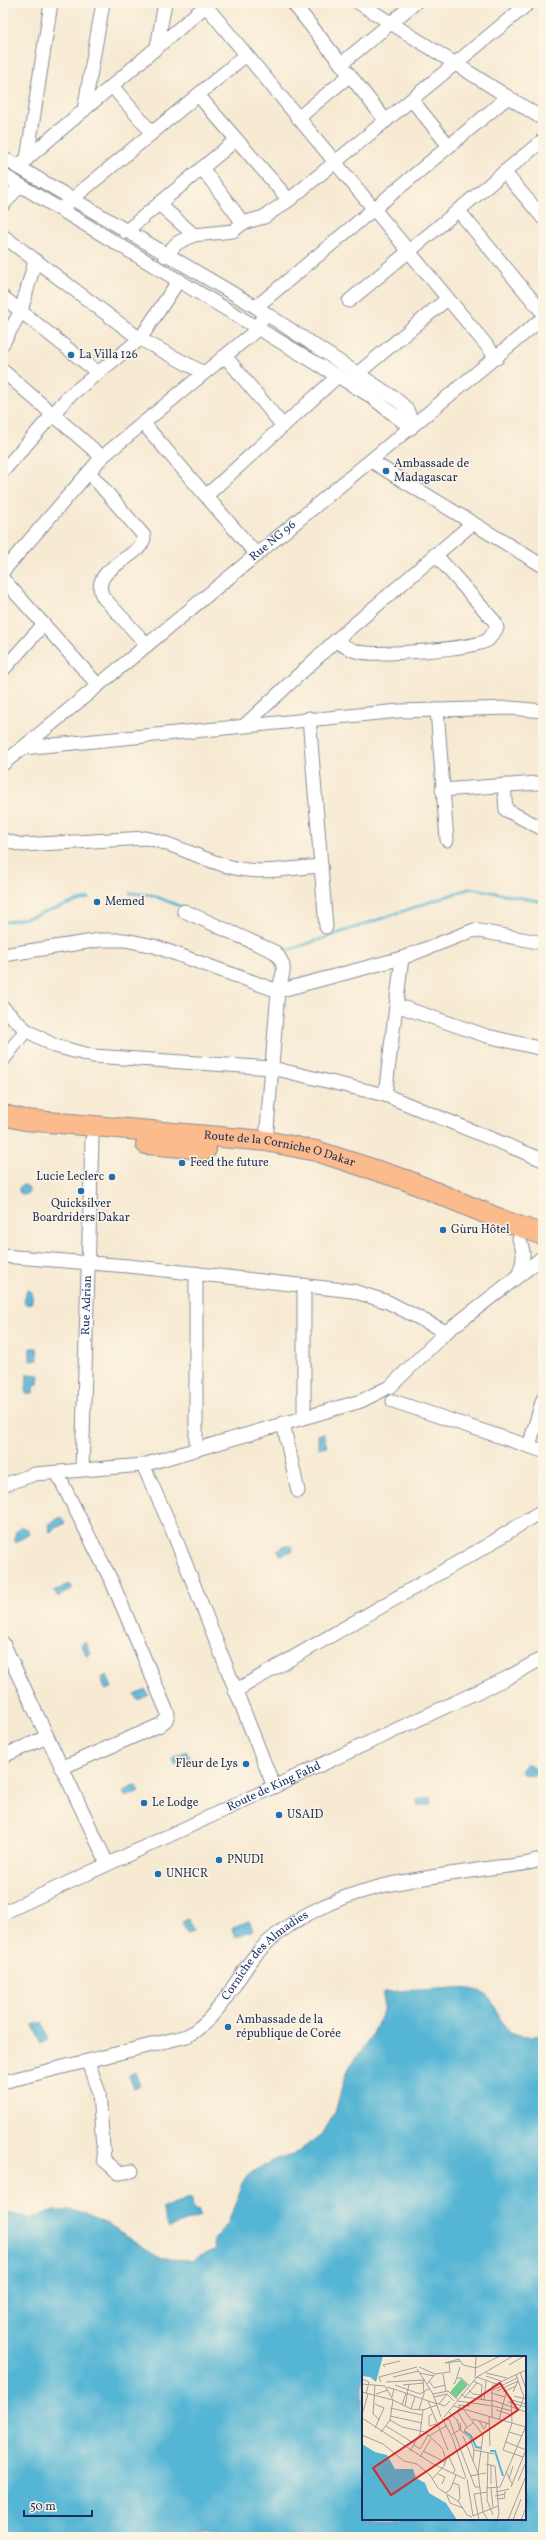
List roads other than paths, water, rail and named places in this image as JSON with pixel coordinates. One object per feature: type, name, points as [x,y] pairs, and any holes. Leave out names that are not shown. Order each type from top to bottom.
[{"type":"highway","name":"Route de la Corniche O Dakar","points":[[3,1116],[25,1120],[266,1141],[316,1151],[367,1165],[543,1235]]},
{"type":"highway","name":"Route de la Corniche O Dakar","points":[[3,1131],[264,1154],[308,1163],[343,1172],[424,1200],[518,1238],[543,1246]]},
{"type":"street","points":[[22,163],[51,3]]},
{"type":"street","points":[[84,110],[103,3]]},
{"type":"street","points":[[157,47],[165,3]]},
{"type":"street","points":[[293,3],[386,122]]},
{"type":"street","points":[[359,3],[543,120]]},
{"type":"street","points":[[341,64],[415,3]]},
{"type":"street","points":[[165,256],[177,243],[194,235],[233,231],[243,223],[264,217],[289,200],[386,122],[529,3]]},
{"type":"street","points":[[22,163],[208,5],[246,55],[497,358]]},
{"type":"street","points":[[61,209],[246,55]]},
{"type":"street","points":[[298,118],[350,75]]},
{"type":"street","points":[[112,86],[152,133]]},
{"type":"street","points":[[198,95],[289,200]]},
{"type":"street","points":[[259,328],[259,310],[374,209],[508,97]]},
{"type":"street","points":[[412,100],[449,146]]},
{"type":"street","points":[[125,232],[236,140]]},
{"type":"street","points":[[349,301],[543,140]]},
{"type":"street","points":[[3,158],[22,163],[71,200],[259,310],[403,404],[410,420],[410,427]]},
{"type":"street","points":[[202,168],[243,223]]},
{"type":"street","points":[[504,172],[543,218]]},
{"type":"street","points":[[3,176],[61,209],[369,395],[410,427]]},
{"type":"street","points":[[3,205],[20,185]]},
{"type":"street","points":[[159,204],[194,235]]},
{"type":"street","points":[[458,210],[543,313]]},
{"type":"street","points":[[3,236],[140,339],[204,373]]},
{"type":"street","points":[[3,343],[21,311],[35,261]]},
{"type":"street","points":[[3,471],[51,415],[77,388],[140,339],[179,280]]},
{"type":"street","points":[[3,297],[97,372]]},
{"type":"street","points":[[357,374],[448,299]]},
{"type":"street","name":"Rue NG 96","points":[[3,764],[371,461],[410,427],[497,358],[543,318]]},
{"type":"street","points":[[3,571],[102,457],[259,328]]},
{"type":"street","points":[[225,356],[283,426]]},
{"type":"street","points":[[3,371],[51,415],[102,457]]},
{"type":"street","points":[[207,495],[338,376]]},
{"type":"street","points":[[143,423],[207,495],[257,555]]},
{"type":"street","points":[[371,461],[543,566]]},
{"type":"street","points":[[89,472],[144,536],[140,546],[109,572],[100,584],[100,589],[103,597],[148,645]]},
{"type":"street","points":[[245,725],[335,641],[473,523]]},
{"type":"street","points":[[335,641],[351,650],[372,654],[452,648],[488,640],[497,628],[495,622],[435,554]]},
{"type":"street","points":[[3,578],[98,686]]},
{"type":"street","points":[[3,670],[44,624]]},
{"type":"street","points":[[23,748],[309,718],[437,710],[511,708],[543,711]]},
{"type":"street","points":[[437,710],[447,840]]},
{"type":"street","points":[[309,718],[326,927]]},
{"type":"street","points":[[442,790],[537,783]]},
{"type":"street","points":[[504,785],[506,810],[543,829]]},
{"type":"street","points":[[3,840],[22,845],[146,838],[161,841],[221,864],[242,870],[321,866]]},
{"type":"street","points":[[184,911],[274,952],[283,961],[284,969],[278,991],[266,1141]]},
{"type":"street","points":[[3,954],[100,940],[125,940],[154,946],[278,991],[402,958],[474,930],[543,943]]},
{"type":"street","points":[[385,1095],[402,958]]},
{"type":"street","points":[[396,1005],[487,1036],[543,1049]]},
{"type":"street","points":[[3,1008],[26,1030],[55,1046],[93,1056],[272,1068],[385,1095],[543,1160]]},
{"type":"street","points":[[3,1060],[26,1030]]},
{"type":"street","name":"Rue Adrian","points":[[82,1470],[87,1264],[92,1139]]},
{"type":"street","points":[[518,1238],[524,1250],[523,1263],[518,1276]]},
{"type":"street","points":[[3,1256],[196,1273],[304,1285],[373,1296],[446,1332]]},
{"type":"street","points":[[3,1485],[35,1474],[57,1474],[82,1470],[143,1465],[304,1416],[388,1394],[402,1375],[446,1332],[543,1257]]},
{"type":"street","points":[[196,1273],[196,1448]]},
{"type":"street","points":[[304,1285],[304,1416]]},
{"type":"street","points":[[388,1394],[409,1406],[543,1451]]},
{"type":"street","points":[[529,1446],[543,1399]]},
{"type":"street","points":[[283,1423],[298,1491]]},
{"type":"street","points":[[143,1465],[171,1527],[274,1787]]},
{"type":"street","points":[[57,1474],[112,1582],[168,1714],[166,1720],[160,1726],[61,1768]]},
{"type":"street","points":[[235,1691],[488,1545],[543,1510]]},
{"type":"street","points":[[3,1643],[107,1863]]},
{"type":"street","name":"Route de King Fahd","points":[[3,1913],[107,1863],[505,1679],[543,1658]]},
{"type":"street","points":[[3,1756],[47,1737]]},
{"type":"street","name":"Corniche des Almadies","points":[[3,2082],[170,2042],[199,2029],[214,2015],[254,1956],[273,1938],[306,1916],[337,1900],[371,1887],[543,1859]]},
{"type":"street","points":[[88,2062],[99,2092],[104,2160],[118,2173],[132,2171]]},
{"type":"water","points":[[22,1185],[26,1185],[28,1186],[28,1194],[22,1195],[19,1192],[19,1188]]},
{"type":"water","points":[[27,1290],[32,1292],[32,1302],[27,1305],[24,1302]]},
{"type":"water","points":[[30,1348],[37,1348],[38,1360],[30,1361]]},
{"type":"water","points":[[27,1374],[39,1375],[38,1384],[33,1388],[33,1394],[26,1394]]},
{"type":"water","points":[[323,1433],[327,1446],[318,1448],[318,1435]]},
{"type":"water","points":[[61,1517],[65,1523],[50,1532],[48,1524]]},
{"type":"water","points":[[22,1527],[27,1529],[29,1534],[16,1543],[14,1539],[16,1531]]},
{"type":"water","points":[[285,1545],[292,1547],[293,1551],[280,1555],[278,1550]]},
{"type":"water","points":[[69,1584],[72,1589],[58,1597],[54,1591]]},
{"type":"water","points":[[85,1642],[91,1653],[87,1656],[81,1644]]},
{"type":"water","points":[[107,1675],[112,1688],[106,1690],[101,1678]]},
{"type":"water","points":[[146,1690],[149,1695],[138,1700],[135,1695]]},
{"type":"water","points":[[186,1751],[190,1758],[175,1765],[173,1758]]},
{"type":"water","points":[[526,1764],[536,1769],[535,1775],[524,1774],[520,1770]]},
{"type":"water","points":[[135,1785],[139,1791],[126,1797],[123,1792]]},
{"type":"water","points":[[431,1797],[432,1804],[418,1807],[417,1800]]},
{"type":"water","points":[[188,1919],[193,1931],[187,1933],[182,1921]]},
{"type":"water","points":[[249,1921],[253,1930],[235,1937],[232,1928]]},
{"type":"water","points":[[455,1988],[470,1989],[485,1994],[490,1999],[500,2019],[509,2031],[517,2035],[528,2036],[543,2034],[543,2537],[3,2537],[3,2212],[29,2218],[54,2211],[72,2211],[90,2215],[105,2222],[162,2259],[193,2260],[215,2249],[213,2240],[228,2223],[243,2183],[251,2173],[274,2160],[298,2152],[323,2133],[335,2113],[344,2079],[350,2066],[373,2035],[383,2011],[384,1992]]},
{"type":"water","points":[[42,2022],[49,2040],[41,2044],[33,2025]]},
{"type":"water","points":[[135,2072],[140,2086],[134,2089],[129,2075]]},
{"type":"water","points":[[189,2198],[194,2211],[197,2210],[200,2217],[169,2228],[162,2208]]},
{"type":"waterway","points":[[271,943],[289,950],[471,888],[543,902]]},
{"type":"waterway","points":[[130,893],[152,895],[182,907]]},
{"type":"waterway","points":[[3,922],[25,918],[89,898]]},
{"type":"place","name":"La Villa 126","points":[[71,355]]},
{"type":"place","name":"Ambassade de Madagascar","points":[[386,471]]},
{"type":"place","name":"Memed","points":[[97,902]]},
{"type":"place","name":"Feed the future","points":[[182,1163]]},
{"type":"place","name":"Lucie Leclerc","points":[[112,1177]]},
{"type":"place","name":"Quicksilver Boardriders Dakar","points":[[81,1191]]},
{"type":"place","name":"Gùru Hôtel","points":[[443,1230]]},
{"type":"place","name":"Fleur de Lys","points":[[246,1764]]},
{"type":"place","name":"Le Lodge","points":[[144,1803]]},
{"type":"place","name":"USAID","points":[[279,1815]]},
{"type":"place","name":"PNUDI","points":[[219,1860]]},
{"type":"place","name":"UNHCR","points":[[158,1874]]},
{"type":"place","name":"Ambassade de la république de Corée","points":[[228,2027]]}]
